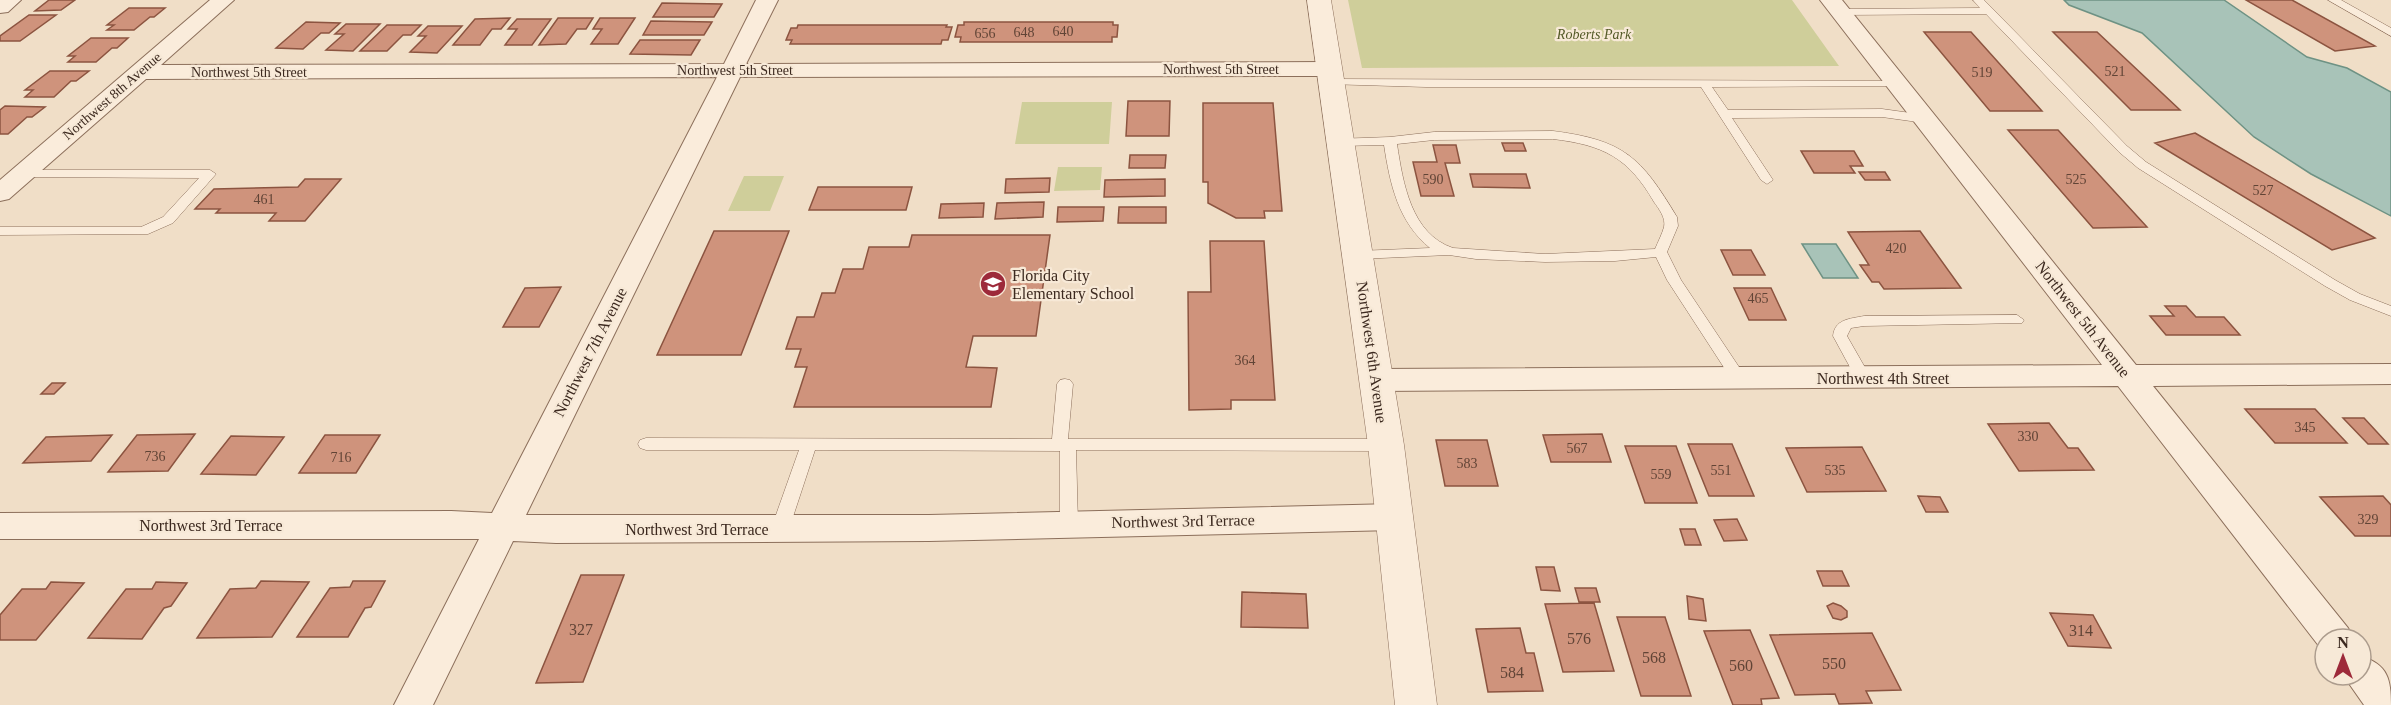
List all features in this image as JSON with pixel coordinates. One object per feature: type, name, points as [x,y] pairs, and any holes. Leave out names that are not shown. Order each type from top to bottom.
[{"type":"street","points":[[0,7],[10,0]]},
{"type":"street","name":"Northwest 8th Avenue","points":[[0,193],[223,0]]},
{"type":"street","name":"Northwest 7th Avenue","points":[[413,705],[767,0]]},
{"type":"street","name":"Northwest 6th Avenue","points":[[1319,0],[1386,446],[1416,705]]},
{"type":"street","name":"Northwest 5th Avenue","points":[[1835,6],[2326,627]]},
{"type":"street","name":"Northwest 5th Street","points":[[140,72],[732,70],[1330,75]]},
{"type":"street","name":"Northwest 4th Street","points":[[1376,380],[2391,374]]},
{"type":"street","name":"Northwest 3rd Terrace","points":[[0,526],[452,524],[556,530],[780,529],[1394,517]]},
{"type":"street","points":[[2373,687],[2387,705]]},
{"type":"lane","points":[[1978,0],[2123,149],[2142,165],[2330,283],[2355,297],[2391,311]]},
{"type":"lane","points":[[2333,0],[2391,33]]},
{"type":"lane","points":[[1835,6],[1989,11]]},
{"type":"lane","points":[[1330,75],[1705,85],[1896,84]]},
{"type":"lane","points":[[1705,85],[1767,180]]},
{"type":"lane","points":[[1723,114],[1882,113],[1925,119]]},
{"type":"lane","points":[[1340,142],[1390,141],[1434,136],[1546,135],[1575,137],[1598,142],[1615,150],[1639,171],[1663,205],[1671,226],[1660,252],[1674,280],[1739,379]]},
{"type":"lane","points":[[1390,141],[1396,185],[1404,205],[1430,242],[1446,252]]},
{"type":"lane","points":[[0,231],[142,231],[168,220],[210,174],[21,174]]},
{"type":"lane","points":[[1358,255],[1446,252],[1485,256],[1626,257],[1660,252]]},
{"type":"lane","points":[[1863,378],[1840,336],[1841,329],[1846,324],[1877,320],[2017,320]]},
{"type":"lane","points":[[1065,384],[1063,445],[1069,524]]},
{"type":"lane","points":[[646,444],[1386,446]]},
{"type":"lane","points":[[780,529],[809,445]]},
{"type":"green space","name":"Roberts Park","points":[[1348,0],[1792,0],[1839,66],[1362,68]]},
{"type":"green space","points":[[1022,102],[1112,102],[1109,144],[1015,144]]},
{"type":"green space","points":[[1058,167],[1102,167],[1100,190],[1054,191]]},
{"type":"green space","points":[[744,176],[784,176],[770,211],[728,211]]},
{"type":"shaded area","points":[[2064,0],[2224,0],[2307,57],[2347,68],[2391,92],[2391,216],[2311,174],[2254,137],[2142,33],[2069,5]]},
{"type":"shaded area","points":[[1802,244],[1836,244],[1858,278],[1823,278]]},
{"type":"building","points":[[49,0],[75,0],[61,10],[35,11]]},
{"type":"building","points":[[2246,0],[2292,0],[2375,46],[2335,51]]},
{"type":"building","points":[[662,3],[722,4],[714,17],[653,17]]},
{"type":"building","points":[[129,8],[165,8],[134,30],[107,30],[114,25],[107,25]]},
{"type":"building","points":[[29,15],[56,15],[20,41],[0,41],[0,36]]},
{"type":"building","points":[[510,18],[501,29],[492,29],[480,45],[453,45],[475,19]]},
{"type":"building","points":[[558,18],[593,18],[586,29],[577,29],[566,44],[539,45]]},
{"type":"building","points":[[600,18],[635,18],[618,44],[591,44],[602,29],[593,29]]},
{"type":"building","points":[[517,19],[551,19],[532,45],[505,45],[517,29],[508,29]]},
{"type":"building","points":[[651,21],[712,22],[704,35],[643,35]]},
{"type":"building","points":[[306,22],[340,23],[329,33],[321,33],[303,49],[276,48]]},
{"type":"building","points":[[964,22],[1113,22],[1113,25],[1118,25],[1117,37],[1112,37],[1112,42],[960,42],[961,37],[955,37],[958,25],[964,25]]},
{"type":"building","points":[[346,24],[380,24],[353,51],[326,50],[344,34],[335,34]]},
{"type":"building","points":[[387,25],[421,25],[411,35],[403,35],[387,51],[360,51]]},
{"type":"building","points":[[798,25],[947,25],[946,27],[952,27],[948,40],[942,40],[941,44],[790,44],[792,40],[786,40],[791,28],[797,28]]},
{"type":"building","points":[[428,26],[462,26],[437,53],[410,52],[426,36],[418,36]]},
{"type":"building","points":[[1924,32],[1971,32],[2042,111],[1990,111]]},
{"type":"building","points":[[2053,32],[2097,32],[2180,110],[2131,110]]},
{"type":"building","points":[[91,38],[128,38],[96,62],[68,62],[75,56],[68,56]]},
{"type":"building","points":[[640,40],[700,40],[691,55],[630,54]]},
{"type":"building","points":[[50,71],[89,71],[76,81],[71,81],[54,97],[25,97],[33,90],[25,90]]},
{"type":"building","points":[[1128,101],[1170,101],[1169,136],[1126,136]]},
{"type":"building","points":[[1203,103],[1273,103],[1282,211],[1264,211],[1265,218],[1236,218],[1208,203],[1208,182],[1203,182]]},
{"type":"building","points":[[5,106],[45,107],[32,117],[27,117],[8,134],[0,134],[0,110]]},
{"type":"building","points":[[2008,130],[2058,130],[2147,227],[2093,228]]},
{"type":"building","points":[[2195,133],[2375,238],[2332,250],[2155,143]]},
{"type":"building","points":[[1502,143],[1523,143],[1526,151],[1505,151]]},
{"type":"building","points":[[1433,145],[1456,145],[1460,163],[1445,163],[1454,196],[1421,196],[1413,162],[1437,162]]},
{"type":"building","points":[[1801,151],[1854,151],[1863,166],[1850,166],[1855,173],[1814,173]]},
{"type":"building","points":[[1130,155],[1166,155],[1165,168],[1129,168]]},
{"type":"building","points":[[1859,172],[1885,172],[1890,180],[1865,180]]},
{"type":"building","points":[[1470,174],[1526,174],[1530,188],[1473,187]]},
{"type":"building","points":[[1050,178],[1049,192],[1005,193],[1006,179]]},
{"type":"building","points":[[305,179],[341,179],[305,221],[269,221],[276,213],[216,213],[220,209],[195,209],[214,189],[298,187]]},
{"type":"building","points":[[1165,179],[1165,196],[1104,197],[1105,180]]},
{"type":"building","points":[[818,187],[912,187],[906,210],[809,210]]},
{"type":"building","points":[[1044,202],[1043,217],[995,219],[997,203]]},
{"type":"building","points":[[984,203],[983,217],[939,218],[941,204]]},
{"type":"building","points":[[1058,207],[1104,207],[1103,221],[1057,222]]},
{"type":"building","points":[[1119,207],[1166,207],[1166,223],[1118,223]]},
{"type":"building","points":[[714,231],[789,231],[741,355],[657,355]]},
{"type":"building","points":[[1920,231],[1961,288],[1884,289],[1879,282],[1872,282],[1860,265],[1869,265],[1848,232]]},
{"type":"building","points":[[912,235],[1050,235],[1036,336],[973,336],[966,367],[997,368],[991,407],[794,407],[807,367],[795,367],[801,349],[786,349],[797,317],[814,317],[822,293],[835,293],[843,269],[863,269],[869,247],[909,247]]},
{"type":"building","points":[[1210,241],[1264,241],[1275,400],[1231,400],[1231,409],[1189,410],[1188,292],[1211,292]]},
{"type":"building","points":[[1721,250],[1751,250],[1765,275],[1733,275]]},
{"type":"building","points":[[561,287],[539,327],[503,327],[525,288]]},
{"type":"building","points":[[1734,288],[1771,288],[1786,320],[1749,320]]},
{"type":"building","points":[[2165,306],[2186,306],[2196,317],[2224,317],[2240,335],[2166,335],[2150,316],[2174,316]]},
{"type":"building","points":[[52,383],[65,383],[54,394],[41,394]]},
{"type":"building","points":[[2245,409],[2315,409],[2347,443],[2275,443]]},
{"type":"building","points":[[2343,418],[2364,418],[2388,444],[2368,444]]},
{"type":"building","points":[[2049,423],[2068,448],[2078,448],[2094,470],[2019,471],[1988,424]]},
{"type":"building","points":[[195,434],[168,471],[108,472],[137,435]]},
{"type":"building","points":[[1602,434],[1611,462],[1551,462],[1543,435]]},
{"type":"building","points":[[112,435],[91,461],[23,463],[46,437]]},
{"type":"building","points":[[325,435],[380,435],[356,473],[299,473]]},
{"type":"building","points":[[231,436],[284,437],[256,475],[201,474]]},
{"type":"building","points":[[1436,440],[1487,440],[1498,486],[1445,486]]},
{"type":"building","points":[[1688,444],[1732,444],[1754,496],[1709,496]]},
{"type":"building","points":[[1625,446],[1676,446],[1697,503],[1645,503]]},
{"type":"building","points":[[1862,447],[1886,491],[1807,492],[1786,448]]},
{"type":"building","points":[[1918,496],[1940,497],[1948,512],[1926,512]]},
{"type":"building","points":[[2383,496],[2391,505],[2391,536],[2355,536],[2320,497]]},
{"type":"building","points":[[1737,519],[1747,540],[1724,541],[1714,520]]},
{"type":"building","points":[[1680,529],[1695,529],[1701,545],[1685,545]]},
{"type":"building","points":[[1536,567],[1554,567],[1560,591],[1541,590]]},
{"type":"building","points":[[1817,571],[1842,571],[1849,586],[1823,586]]},
{"type":"building","points":[[581,575],[624,575],[583,682],[536,683]]},
{"type":"building","points":[[261,581],[309,582],[272,637],[197,638],[230,589],[256,588]]},
{"type":"building","points":[[353,581],[385,581],[371,607],[365,608],[348,637],[297,637],[330,588],[350,587]]},
{"type":"building","points":[[51,582],[84,583],[36,640],[0,640],[0,615],[22,589],[46,589]]},
{"type":"building","points":[[156,582],[187,583],[171,606],[164,608],[142,639],[88,638],[126,589],[152,589]]},
{"type":"building","points":[[1575,588],[1596,588],[1600,602],[1579,602]]},
{"type":"building","points":[[1242,592],[1306,594],[1308,628],[1241,627]]},
{"type":"building","points":[[1687,596],[1703,599],[1706,621],[1689,619]]},
{"type":"building","points":[[1594,603],[1614,671],[1563,672],[1545,604]]},
{"type":"building","points":[[1833,603],[1847,611],[1847,617],[1841,620],[1833,618],[1827,606]]},
{"type":"building","points":[[2050,613],[2093,615],[2111,648],[2068,646]]},
{"type":"building","points":[[1617,617],[1665,617],[1691,696],[1641,696]]},
{"type":"building","points":[[1520,628],[1526,653],[1534,653],[1543,691],[1488,692],[1476,629]]},
{"type":"building","points":[[1750,630],[1779,698],[1761,699],[1762,705],[1733,705],[1704,631]]},
{"type":"building","points":[[1872,633],[1901,690],[1866,691],[1872,703],[1839,704],[1835,694],[1795,695],[1770,635]]},
{"type":"place","name":"Florida City Elementary School","points":[[993,284]]}]
